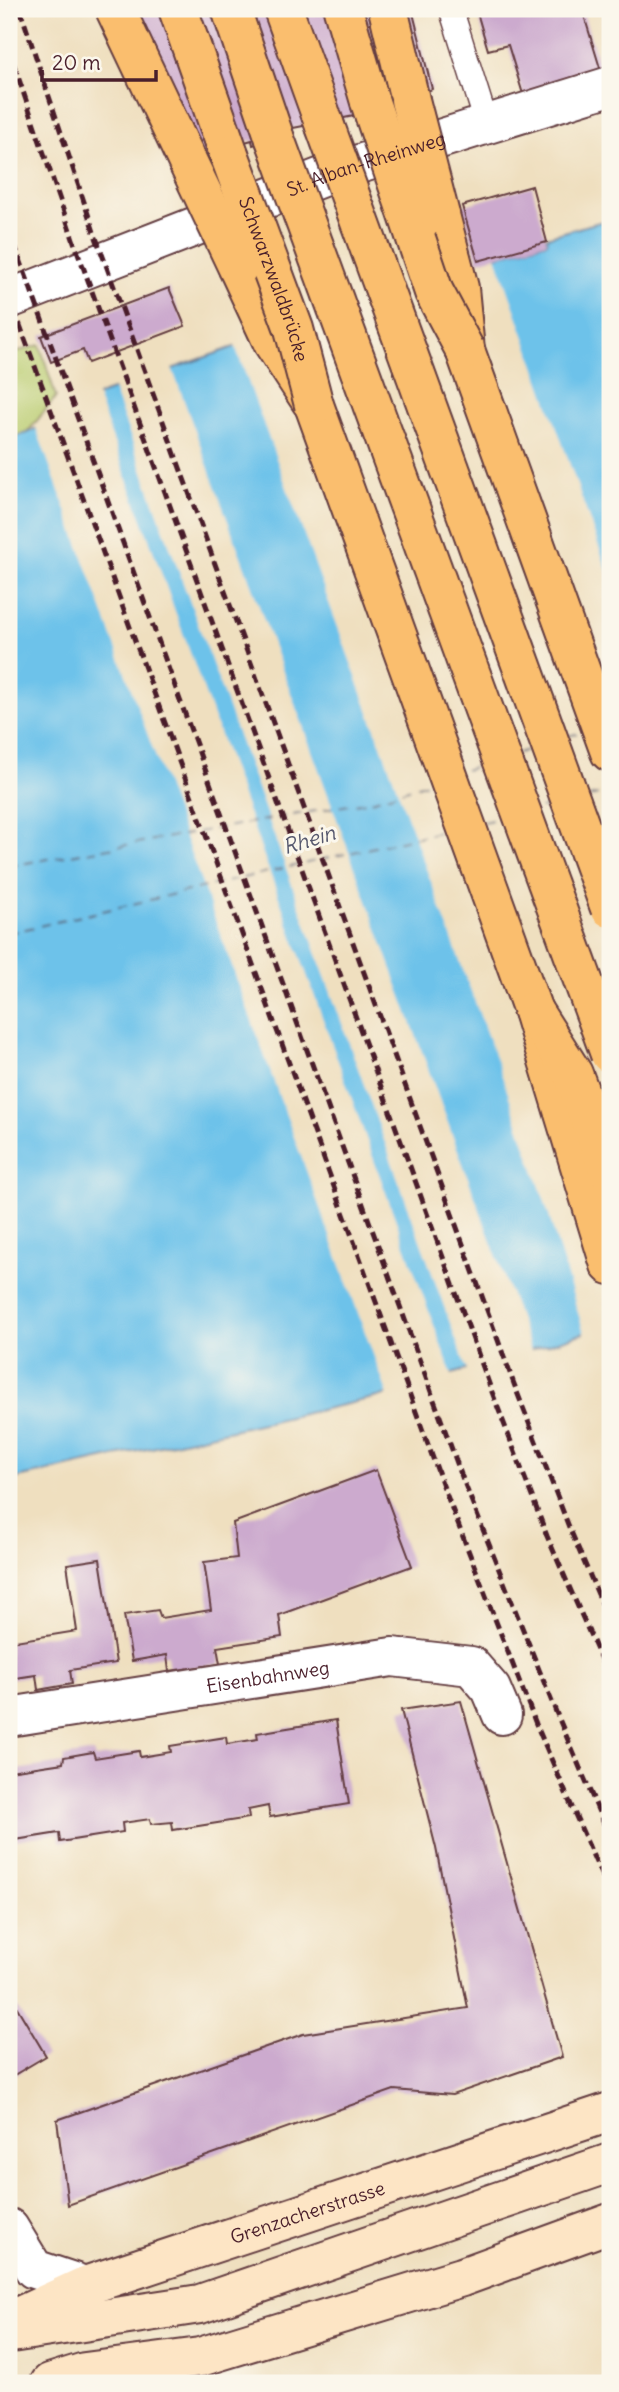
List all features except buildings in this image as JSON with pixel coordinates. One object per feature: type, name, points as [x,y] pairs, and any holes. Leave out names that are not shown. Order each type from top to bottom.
[{"type":"main road","points":[[115,9],[272,343],[314,405],[533,1011],[610,1265]]},
{"type":"main road","name":"Schwarzwaldbrücke","points":[[178,9],[294,329],[314,405]]},
{"type":"main road","points":[[231,9],[275,139],[610,1054]]},
{"type":"main road","points":[[284,9],[610,908]]},
{"type":"main road","points":[[343,9],[370,102],[434,292],[465,349],[610,752]]},
{"type":"main road","points":[[388,9],[459,288],[465,349]]},
{"type":"main road","points":[[533,1011],[573,1074],[610,1173]]},
{"type":"main road","name":"Grenzacherstrasse","points":[[9,2321],[85,2286],[610,2112]]},
{"type":"main road","points":[[68,2378],[200,2304],[610,2163]]},
{"type":"main road","points":[[68,2378],[200,2357],[462,2277],[610,2223]]},
{"type":"main road","points":[[9,2333],[200,2304]]},
{"type":"street","name":"St. Alban-Rheinweg","points":[[9,299],[340,170],[610,86]]},
{"type":"street","name":"Eisenbahnweg","points":[[9,1717],[392,1657],[471,1666],[491,1689],[502,1715]]},
{"type":"street","points":[[9,2228],[22,2267],[85,2286]]},
{"type":"lane","points":[[451,9],[487,125]]},
{"type":"green space","points":[[40,345],[56,397],[27,433],[9,438],[9,354]]},
{"type":"water","name":"Rhein","points":[[610,219],[610,1325],[378,1397],[9,1480],[9,439],[27,433],[104,393],[478,261],[547,242],[546,237]]},
{"type":"pier","points":[[495,253],[610,578],[610,1328],[585,1336],[544,1199],[502,1076],[234,343]]},
{"type":"pier","points":[[171,365],[532,1353],[468,1373],[112,386]]},
{"type":"pier","points":[[96,393],[453,1378],[389,1398],[35,425]]},
{"type":"ferry route","points":[[568,736],[583,732]]},
{"type":"ferry route","points":[[518,753],[533,748]]},
{"type":"ferry route","points":[[465,770],[483,764]]},
{"type":"ferry route","points":[[9,866],[371,801],[430,782]]},
{"type":"ferry route","points":[[589,797],[610,792]]},
{"type":"ferry route","points":[[541,808],[553,805]]},
{"type":"ferry route","points":[[483,822],[505,817]]},
{"type":"ferry route","points":[[9,933],[447,830]]},
{"type":"railway","points":[[20,9],[94,232],[514,1384],[569,1527],[610,1622]]},
{"type":"railway","points":[[9,50],[73,239],[492,1392],[547,1536],[610,1680]]},
{"type":"railway","points":[[9,229],[462,1477],[556,1712],[610,1838]]},
{"type":"railway","points":[[9,295],[442,1483],[536,1724],[610,1895]]}]
